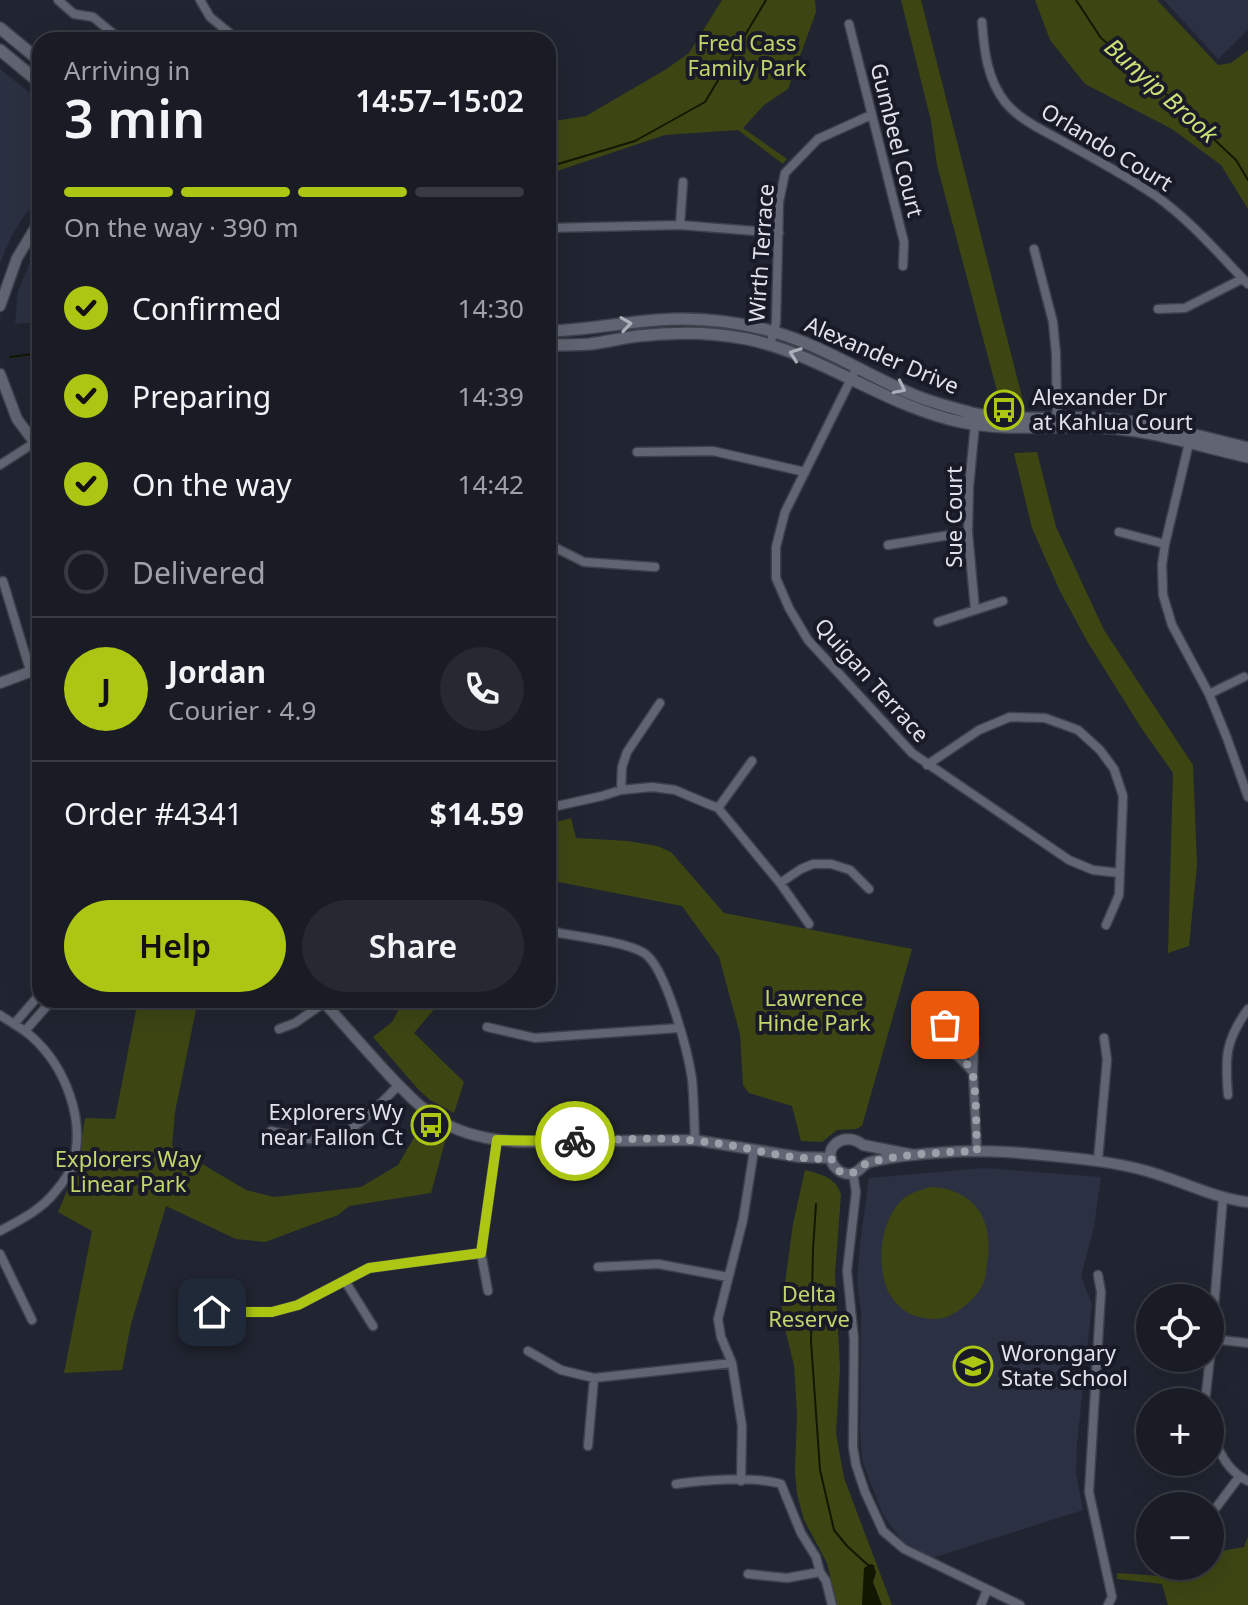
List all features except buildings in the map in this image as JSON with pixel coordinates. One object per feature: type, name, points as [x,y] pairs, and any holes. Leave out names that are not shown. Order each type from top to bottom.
[{"type":"main road","points":[[0,28],[32,54]]},
{"type":"main road","points":[[0,50],[32,76]]},
{"type":"main road","name":"Alexander Drive","points":[[556,330],[655,320],[691,319],[747,325],[811,344],[912,394],[961,410],[1057,423]]},
{"type":"main road","name":"Alexander Drive","points":[[556,345],[592,344],[672,333],[727,336],[770,345],[823,365],[914,408],[948,419],[1019,429],[1057,423],[1123,421],[1150,424],[1248,457]]},
{"type":"main road","name":"Alexander Drive","points":[[1190,439],[1248,448]]},
{"type":"street","points":[[58,0],[74,14],[93,17],[111,32]]},
{"type":"street","points":[[200,0],[210,17],[228,32]]},
{"type":"street","name":"Orlando Court","points":[[982,22],[984,54],[993,82],[1005,102],[1030,123],[1164,202],[1199,232],[1245,282]]},
{"type":"street","name":"Gumbeel Court","points":[[849,24],[904,242],[903,266]]},
{"type":"street","name":"Wirth Terrace","points":[[770,345],[776,323],[779,202],[785,173],[818,139],[871,115]]},
{"type":"street","points":[[680,225],[683,182]]},
{"type":"street","points":[[556,228],[680,225],[779,233]]},
{"type":"street","points":[[0,306],[17,258],[32,233]]},
{"type":"street","points":[[1034,249],[1053,322],[1057,423]]},
{"type":"street","points":[[1158,309],[1185,308],[1245,282]]},
{"type":"street","name":"Quigan Terrace","points":[[857,367],[785,512],[776,547],[776,578],[789,608],[808,640],[912,753],[1069,860],[1093,870],[1120,873]]},
{"type":"street","points":[[0,374],[12,408],[32,439]]},
{"type":"street","name":"Sue Court","points":[[975,424],[968,532],[975,610]]},
{"type":"street","points":[[1190,439],[1162,565],[1166,609],[1209,694],[1248,797]]},
{"type":"street","points":[[0,465],[32,449]]},
{"type":"street","points":[[637,452],[713,451],[805,472]]},
{"type":"street","points":[[888,545],[968,532]]},
{"type":"street","points":[[1119,532],[1165,544]]},
{"type":"street","points":[[556,548],[584,562],[655,567]]},
{"type":"street","points":[[3,581],[32,661]]},
{"type":"street","points":[[938,622],[1003,601]]},
{"type":"street","points":[[0,683],[32,670]]},
{"type":"street","points":[[1209,694],[1244,677]]},
{"type":"street","points":[[621,790],[622,767],[627,752],[660,703]]},
{"type":"street","points":[[927,765],[979,730],[1010,717],[1045,718],[1078,730],[1100,750],[1114,769],[1123,796],[1119,895],[1106,925]]},
{"type":"street","points":[[718,808],[752,761]]},
{"type":"street","points":[[556,806],[621,790],[652,787],[675,790],[718,808],[780,883],[809,924]]},
{"type":"street","points":[[780,883],[813,864],[831,864],[850,870],[869,889]]},
{"type":"street","points":[[556,932],[631,946],[647,955],[657,967],[679,1028],[692,1078],[695,1140]]},
{"type":"street","points":[[14,1024],[32,1003]]},
{"type":"street","points":[[25,1031],[45,1008]]},
{"type":"street","points":[[279,1029],[295,1023],[314,1008]]},
{"type":"street","points":[[329,1008],[424,1109],[447,1125],[475,1136],[525,1142],[695,1140],[811,1159],[831,1158]]},
{"type":"street","points":[[1228,1095],[1227,1049],[1247,1012]]},
{"type":"street","points":[[0,1015],[31,1035],[50,1057],[73,1102],[77,1137],[72,1167],[54,1193],[34,1213],[0,1231]]},
{"type":"street","points":[[973,1073],[944,1042],[945,1025],[965,1022],[970,1025],[974,1037],[977,1151]]},
{"type":"street","points":[[487,1027],[535,1038],[679,1028]]},
{"type":"street","points":[[1098,1160],[1107,1060],[1104,1038]]},
{"type":"street","points":[[271,1131],[307,1139],[343,1134],[399,1085]]},
{"type":"street","points":[[863,1145],[866,1151],[862,1169],[853,1173],[837,1170],[831,1158],[834,1146],[847,1138],[863,1145],[914,1155]]},
{"type":"street","points":[[488,1291],[481,1253],[497,1140]]},
{"type":"street","points":[[741,1481],[742,1426],[732,1363],[721,1337],[718,1319],[743,1220],[754,1150]]},
{"type":"street","points":[[865,1163],[914,1155],[977,1151],[1098,1160],[1143,1170],[1223,1197],[1248,1202]]},
{"type":"street","points":[[853,1173],[856,1192],[847,1283],[854,1339],[853,1447],[865,1492],[883,1531],[904,1549],[1020,1605]]},
{"type":"street","points":[[1216,1284],[1223,1197]]},
{"type":"street","points":[[212,1312],[272,1312],[298,1305],[369,1268],[481,1253]]},
{"type":"street","points":[[0,1254],[32,1320]]},
{"type":"street","points":[[598,1267],[658,1264],[728,1277]]},
{"type":"street","points":[[1098,1275],[1101,1292],[1089,1492],[1112,1597],[1108,1605]]},
{"type":"street","points":[[345,1281],[373,1326]]},
{"type":"street","points":[[1224,1340],[1248,1343]]},
{"type":"street","points":[[528,1351],[561,1370],[594,1378],[732,1363]]},
{"type":"street","points":[[588,1446],[594,1378]]},
{"type":"street","points":[[1224,1458],[1232,1470],[1244,1479],[1224,1500]]},
{"type":"street","points":[[676,1484],[766,1479],[781,1484],[801,1533],[816,1557],[832,1605]]},
{"type":"street","points":[[748,1574],[787,1578],[820,1572]]},
{"type":"street","points":[[981,1605],[987,1590]]},
{"type":"shaded area","points":[[1164,0],[1248,0],[1248,30],[1218,59]]},
{"type":"shaded area","points":[[0,69],[32,95],[32,207],[11,237],[0,263]]},
{"type":"shaded area","points":[[32,257],[32,323],[15,324],[18,291]]},
{"type":"shaded area","name":"Worongary State School","points":[[984,1168],[1101,1177],[1094,1226],[1081,1277],[1092,1304],[1077,1443],[1076,1473],[1083,1510],[932,1558],[903,1542],[883,1515],[862,1460],[861,1313],[857,1280],[860,1244],[869,1178]]},
{"type":"shaded area","points":[[874,1565],[876,1573],[873,1582],[882,1605],[862,1605],[864,1568]]},
{"type":"green space","name":"Fred Cass Family Park","points":[[722,0],[815,0],[816,12],[788,89],[764,105],[743,128],[787,159],[783,164],[738,130],[665,135],[556,171],[556,121],[586,116],[689,53]]},
{"type":"green space","points":[[901,0],[921,0],[1023,401],[1000,402],[937,165],[931,121]]},
{"type":"green space","points":[[1035,0],[1157,0],[1218,65],[1231,63],[1248,50],[1248,209],[1221,165],[1172,129],[1085,84],[1050,40]]},
{"type":"green space","points":[[1037,452],[1056,527],[1104,630],[1193,765],[1197,865],[1189,946],[1168,953],[1173,773],[1087,641],[1059,589],[1032,528],[1014,453]]},
{"type":"green space","name":"Lawrence Hinde Park","points":[[571,818],[576,838],[628,841],[671,852],[724,913],[912,949],[862,1126],[837,1130],[822,1142],[801,1141],[792,1106],[749,1093],[743,1085],[740,1034],[719,957],[682,906],[556,882],[556,822]]},
{"type":"green space","name":"Explorers Way Linear Park","points":[[136,1008],[196,1008],[175,1112],[172,1146],[246,1190],[274,1197],[361,1187],[398,1165],[422,1124],[446,1138],[431,1193],[349,1206],[338,1215],[265,1242],[236,1239],[166,1206],[131,1324],[122,1370],[64,1373],[92,1231],[58,1212],[75,1166],[85,1118],[115,1119]]},
{"type":"green space","points":[[400,1008],[435,1008],[414,1033],[464,1082],[454,1113],[430,1100],[418,1089],[373,1037],[392,1022]]},
{"type":"green space","name":"Delta Reserve","points":[[805,1170],[832,1181],[841,1195],[835,1274],[840,1368],[836,1433],[844,1478],[892,1605],[835,1605],[827,1563],[804,1520],[797,1494],[794,1365],[781,1313],[793,1224]]},
{"type":"green space","points":[[931,1187],[952,1191],[974,1204],[984,1222],[988,1242],[986,1275],[981,1288],[962,1308],[938,1319],[914,1316],[901,1308],[888,1291],[881,1256],[885,1230],[895,1208],[909,1195]]},
{"type":"green space","points":[[1248,1536],[1248,1605],[1168,1605],[1162,1584],[1117,1579],[1117,1573],[1136,1574],[1136,1580],[1224,1580],[1224,1551],[1244,1547]]},
{"type":"waterway","name":"Bunyip Brook","points":[[556,165],[635,141],[705,102],[766,0]]},
{"type":"waterway","name":"Bunyip Brook","points":[[1076,0],[1101,38],[1236,160],[1248,180]]},
{"type":"waterway","name":"Bunyip Brook","points":[[10,357],[32,354]]},
{"type":"waterway","points":[[816,1204],[811,1341],[820,1470],[834,1530],[869,1566]]},
{"type":"way so far","points":[[575,1141],[709,1142],[811,1159],[831,1158],[837,1170],[850,1174],[862,1169],[865,1163],[914,1155],[977,1151],[973,1073],[944,1042],[945,1025]]},
{"type":"place","name":"Alexander Dr at Kahlua Court","points":[[1004,410]]},
{"type":"place","name":"Explorers Wy near Fallon Ct","points":[[431,1125]]},
{"type":"place","name":"Worongary State School","points":[[973,1366]]},
{"type":"route","points":[[212,1312],[272,1312],[298,1305],[369,1268],[481,1253],[497,1140],[575,1141]]}]
